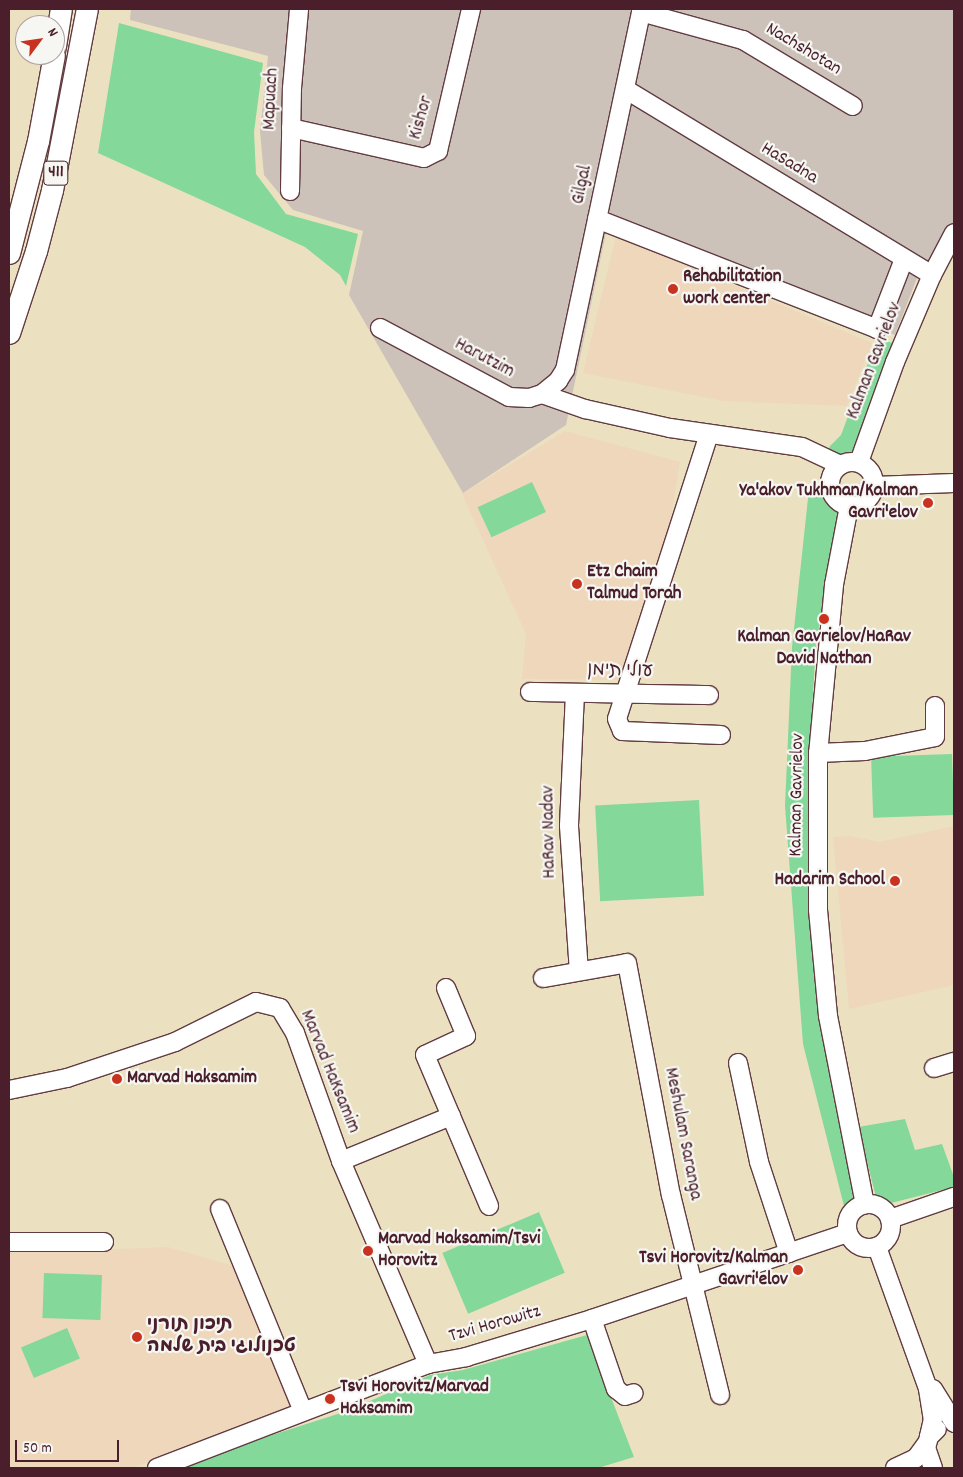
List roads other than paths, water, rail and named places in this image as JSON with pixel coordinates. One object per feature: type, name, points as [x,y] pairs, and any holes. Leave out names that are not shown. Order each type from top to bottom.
[{"type":"main road","name":"411","points":[[9,333],[52,190],[87,9]]},
{"type":"main road","name":"411","points":[[9,253],[38,141],[52,65]]},
{"type":"street","name":"Mapuach","points":[[290,191],[291,128],[299,9]]},
{"type":"street","name":"Kishor","points":[[291,128],[424,158],[438,151],[471,9]]},
{"type":"street","name":"Gilgal","points":[[542,394],[558,382],[565,370],[642,10]]},
{"type":"street","name":"Nachshotan","points":[[642,10],[743,40],[853,106]]},
{"type":"street","name":"HaSadna","points":[[625,89],[932,275]]},
{"type":"street","points":[[597,219],[877,328],[904,259]]},
{"type":"street","name":"Kalman Gavrielov","points":[[859,462],[895,362],[932,275],[954,233]]},
{"type":"street","name":"Kalman Gavrielov","points":[[932,275],[954,245]]},
{"type":"street","name":"Harutzim","points":[[380,328],[508,397],[529,398],[542,394]]},
{"type":"street","points":[[542,394],[585,408],[709,434],[802,447],[840,465],[859,462],[870,471],[874,486],[865,502],[849,506],[836,498],[830,487],[831,476],[840,465]]},
{"type":"street","points":[[709,434],[637,663],[623,694],[617,718],[622,731],[720,735]]},
{"type":"street","points":[[874,486],[954,483]]},
{"type":"street","name":"Kalman Gavrielov","points":[[849,506],[834,585],[818,753],[818,910],[822,969],[839,1086],[865,1204]]},
{"type":"street","name":"עולי תימן","points":[[530,692],[709,695]]},
{"type":"street","name":"HaRav Nadav","points":[[575,692],[569,826],[579,971]]},
{"type":"street","points":[[818,753],[866,751],[935,737],[936,706]]},
{"type":"street","name":"Meshulam Saranga","points":[[543,978],[627,963],[671,1194],[720,1394]]},
{"type":"street","points":[[446,988],[466,1036],[425,1055],[489,1206]]},
{"type":"street","name":"Marvad HaKsamim","points":[[9,1090],[67,1078],[167,1045],[256,1002],[265,1002],[280,1008],[295,1033],[341,1161],[428,1364]]},
{"type":"street","points":[[934,1068],[954,1062]]},
{"type":"street","points":[[738,1063],[760,1162],[789,1253]]},
{"type":"street","points":[[341,1161],[450,1116]]},
{"type":"street","points":[[890,1219],[954,1197]]},
{"type":"street","points":[[865,1204],[878,1205],[890,1219],[890,1233],[877,1247],[856,1244],[848,1233],[847,1226],[852,1212],[865,1204]]},
{"type":"street","points":[[220,1209],[303,1411]]},
{"type":"street","name":"Tzvi Horowitz","points":[[157,1468],[428,1364],[466,1357],[592,1319],[848,1233]]},
{"type":"street","points":[[9,1242],[104,1242]]},
{"type":"street","points":[[877,1247],[922,1367],[932,1407],[926,1456],[933,1468]]},
{"type":"street","points":[[592,1319],[616,1389],[625,1396],[634,1393]]},
{"type":"street","points":[[895,1468],[916,1458],[928,1440],[941,1427],[954,1424],[922,1367]]},
{"type":"place","name":"Rehabilitation work center","points":[[673,289]]},
{"type":"place","name":"Ya'akov Tukhman/Kalman Gavri'elov","points":[[928,503]]},
{"type":"place","name":"Etz Chaim Talmud Torah","points":[[577,584]]},
{"type":"place","name":"Kalman Gavrielov/HaRav David Nathan","points":[[824,619]]},
{"type":"place","name":"Hadarim School","points":[[895,881]]},
{"type":"place","name":"Marvad Haksamim","points":[[117,1079]]},
{"type":"place","name":"Marvad Haksamim/Tsvi Horovitz","points":[[368,1251]]},
{"type":"place","name":"Tsvi Horovitz/Kalman Gavri'elov","points":[[798,1270]]},
{"type":"place","name":"תיכון תורני טכנולוגי בית שלמה","points":[[137,1337]]},
{"type":"place","name":"Tsvi Horovitz/Marvad Haksamim","points":[[330,1399]]}]
